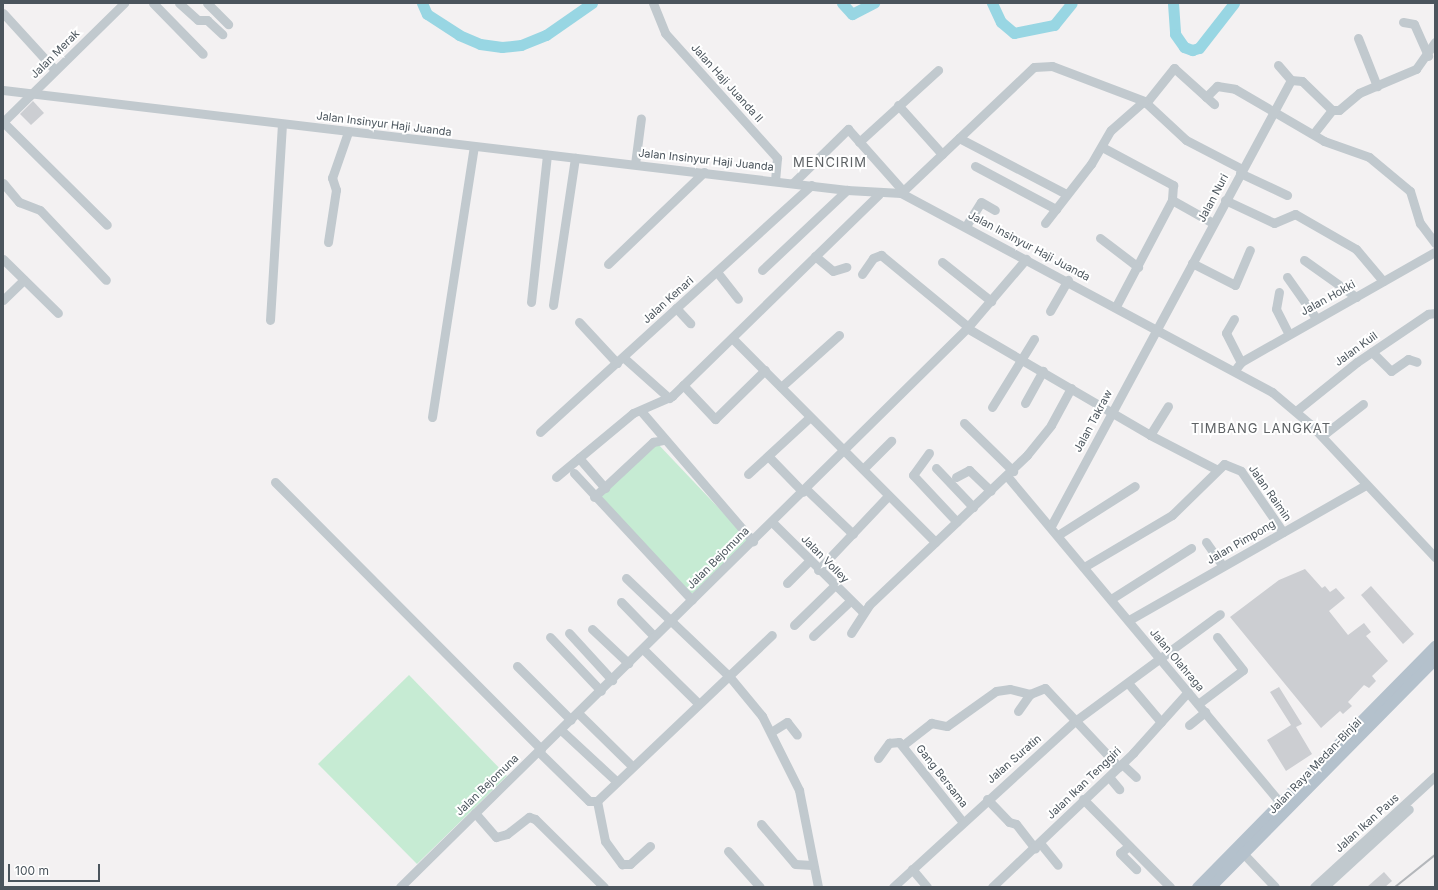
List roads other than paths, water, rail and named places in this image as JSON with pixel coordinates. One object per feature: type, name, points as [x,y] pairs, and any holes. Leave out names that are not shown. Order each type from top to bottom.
[{"type":"main road","name":"Jalan Raya Medan-Binjai","points":[[1197,887],[1240,850],[1382,705],[1435,646]]},
{"type":"main road","name":"Jalan Raya Medan-Binjai","points":[[1382,705],[1435,659]]},
{"type":"main road","name":"Jalan Raya Medan-Binjai","points":[[1210,887],[1240,850]]},
{"type":"street","name":"Jalan Merak","points":[[3,122],[124,3]]},
{"type":"street","points":[[153,3],[204,54]]},
{"type":"street","points":[[179,3],[198,20],[207,20],[222,34]]},
{"type":"street","points":[[207,3],[228,24]]},
{"type":"street","name":"Jalan Haji Juanda II","points":[[653,3],[666,33],[777,158],[775,179]]},
{"type":"street","points":[[3,13],[55,70]]},
{"type":"street","points":[[1403,22],[1414,24],[1428,56]]},
{"type":"street","points":[[1358,38],[1376,86]]},
{"type":"street","points":[[1278,65],[1291,80],[1302,81],[1332,110],[1339,110],[1359,93],[1416,69],[1428,56],[1435,44]]},
{"type":"street","points":[[794,182],[845,130],[851,131],[902,192],[1034,67],[1052,66],[1145,102],[1186,140],[1287,195]]},
{"type":"street","points":[[1045,223],[1102,147],[1111,130],[1145,102],[1174,68],[1214,104]]},
{"type":"street","points":[[859,142],[938,70]]},
{"type":"street","name":"Jalan Nuri","points":[[1156,328],[1241,171],[1250,160],[1274,110],[1291,80]]},
{"type":"street","points":[[1206,98],[1217,86],[1235,89],[1341,149],[1369,157],[1410,191],[1420,223],[1435,243]]},
{"type":"street","name":"Jalan Insinyur Haji Juanda","points":[[4,88],[34,93],[474,147],[775,179],[879,194],[902,192],[1156,328],[1238,366],[1296,411],[1322,436],[1435,557]]},
{"type":"street","points":[[898,105],[942,154]]},
{"type":"street","points":[[1314,133],[1332,110]]},
{"type":"street","points":[[635,164],[641,118]]},
{"type":"street","points":[[3,122],[107,226]]},
{"type":"street","points":[[270,320],[282,124]]},
{"type":"street","points":[[328,242],[336,190],[332,178],[348,132]]},
{"type":"street","points":[[959,138],[1066,194]]},
{"type":"street","points":[[432,417],[474,147]]},
{"type":"street","points":[[1102,147],[1173,185],[1172,200],[1138,267],[1116,306]]},
{"type":"street","points":[[531,302],[548,155]]},
{"type":"street","points":[[554,305],[575,158]]},
{"type":"street","points":[[975,166],[1056,209]]},
{"type":"street","points":[[608,264],[704,172]]},
{"type":"street","points":[[3,183],[19,202],[40,210],[106,280]]},
{"type":"street","name":"Jalan Kenari","points":[[540,432],[717,272],[811,184]]},
{"type":"street","points":[[762,270],[847,190]]},
{"type":"street","points":[[556,477],[633,413],[641,411],[669,398],[879,194]]},
{"type":"street","points":[[1172,200],[1213,223]]},
{"type":"street","points":[[1225,200],[1274,223],[1295,214],[1356,249],[1383,281]]},
{"type":"street","points":[[966,226],[981,202],[995,210]]},
{"type":"street","points":[[1100,238],[1138,267]]},
{"type":"street","points":[[1192,263],[1235,286],[1250,250]]},
{"type":"street","name":"Jalan Hokki","points":[[1238,366],[1316,318],[1435,252]]},
{"type":"street","points":[[862,274],[873,258],[881,255],[967,327],[1112,411],[1150,435],[1216,469],[1172,515],[1084,567]]},
{"type":"street","points":[[815,256],[833,271],[846,267]]},
{"type":"street","points":[[3,259],[58,313]]},
{"type":"street","name":"Jalan Bejomuna","points":[[400,887],[499,789],[562,730],[574,716],[612,680],[654,636],[772,522],[967,327],[1026,259]]},
{"type":"street","points":[[1304,260],[1356,297]]},
{"type":"street","points":[[942,262],[991,301]]},
{"type":"street","points":[[717,272],[738,299]]},
{"type":"street","points":[[1287,277],[1316,318]]},
{"type":"street","points":[[3,300],[24,280]]},
{"type":"street","points":[[1050,311],[1068,280]]},
{"type":"street","points":[[1279,292],[1276,310],[1289,334]]},
{"type":"street","points":[[676,308],[690,323]]},
{"type":"street","name":"Jalan Kuil","points":[[1296,411],[1372,352],[1428,314],[1435,313]]},
{"type":"street","points":[[1234,319],[1226,333],[1238,366]]},
{"type":"street","points":[[579,322],[620,360],[669,398]]},
{"type":"street","name":"Jalan Takraw","points":[[1051,526],[1156,328]]},
{"type":"street","points":[[781,387],[839,335]]},
{"type":"street","points":[[732,338],[935,542]]},
{"type":"street","points":[[992,408],[1020,358],[1034,339]]},
{"type":"street","points":[[1372,352],[1391,371],[1408,359],[1417,362]]},
{"type":"street","points":[[683,385],[715,419],[765,370]]},
{"type":"street","points":[[1025,403],[1043,371]]},
{"type":"street","points":[[851,633],[863,612],[935,542],[1010,474],[1051,425],[1071,388]]},
{"type":"street","points":[[1322,436],[1363,404]]},
{"type":"street","points":[[1150,435],[1168,406]]},
{"type":"street","points":[[641,411],[662,440],[752,541]]},
{"type":"street","points":[[748,474],[810,417]]},
{"type":"street","points":[[964,423],[1010,474],[1051,526]]},
{"type":"street","points":[[594,497],[653,442],[662,440]]},
{"type":"street","points":[[863,469],[890,441]]},
{"type":"street","points":[[929,453],[913,475],[957,522]]},
{"type":"street","points":[[768,456],[853,534]]},
{"type":"street","points":[[579,458],[605,488]]},
{"type":"street","name":"Jalan Raimin","points":[[1216,469],[1230,464],[1241,471],[1283,532]]},
{"type":"street","points":[[936,468],[973,507]]},
{"type":"street","points":[[956,476],[969,470],[991,491]]},
{"type":"street","points":[[574,473],[594,497],[692,600]]},
{"type":"street","points":[[276,482],[589,801],[597,801],[631,766],[772,635]]},
{"type":"street","name":"Jalan Pimpong","points":[[1129,620],[1366,484]]},
{"type":"street","points":[[1058,535],[1135,486]]},
{"type":"street","points":[[818,570],[888,496]]},
{"type":"street","name":"Jalan Volley","points":[[772,522],[834,586],[863,612]]},
{"type":"street","name":"Jalan Olahraga","points":[[1051,526],[1159,658],[1256,770],[1283,806]]},
{"type":"street","points":[[1206,542],[1223,566]]},
{"type":"street","points":[[1111,599],[1191,548]]},
{"type":"street","points":[[787,583],[809,561]]},
{"type":"street","points":[[626,578],[670,622],[728,676],[772,732],[799,790],[812,865],[818,887]]},
{"type":"street","points":[[794,625],[834,586]]},
{"type":"street","points":[[813,636],[850,600]]},
{"type":"street","points":[[621,602],[654,636]]},
{"type":"street","points":[[1159,658],[1220,614]]},
{"type":"street","points":[[592,629],[628,663]]},
{"type":"street","points":[[569,634],[612,680]]},
{"type":"street","points":[[550,637],[601,691]]},
{"type":"street","points":[[1198,704],[1243,670],[1218,637]]},
{"type":"street","points":[[643,648],[699,704]]},
{"type":"street","name":"Jalan Suratin","points":[[893,887],[962,821],[1076,721],[1159,658]]},
{"type":"street","points":[[517,666],[631,766]]},
{"type":"street","points":[[1128,683],[1161,722]]},
{"type":"street","points":[[878,758],[892,741],[903,745],[931,723],[950,725],[996,691],[1010,689],[1030,694],[1048,689],[1076,721],[1121,765],[1136,777]]},
{"type":"street","name":"Jalan Ikan Tenggiri","points":[[992,887],[1038,845],[1083,799],[1109,777],[1188,692]]},
{"type":"street","points":[[1018,712],[1030,694]]},
{"type":"street","points":[[1189,725],[1205,712]]},
{"type":"street","points":[[772,732],[787,722],[797,735]]},
{"type":"street","points":[[562,730],[616,781]]},
{"type":"street","name":"Gang Bersama","points":[[903,745],[962,821]]},
{"type":"street","name":"Jalan Ikan Paus","points":[[1324,887],[1399,814],[1435,776]]},
{"type":"street","points":[[1109,777],[1119,789]]},
{"type":"street","name":"Jalan Ikan Paus","points":[[1314,887],[1435,784]]},
{"type":"street","points":[[987,799],[1009,822],[1016,824],[1058,865]]},
{"type":"street","points":[[1083,799],[1170,887]]},
{"type":"street","points":[[597,801],[605,841],[622,864],[630,864],[650,846]]},
{"type":"street","points":[[475,813],[496,837],[507,834],[529,818],[535,819],[604,887]]},
{"type":"street","points":[[761,824],[795,864],[812,865]]},
{"type":"street","points":[[1129,846],[1120,853],[1136,869]]},
{"type":"street","points":[[1240,850],[1275,887]]},
{"type":"street","points":[[728,851],[760,887]]},
{"type":"street","points":[[1254,866],[1267,887]]},
{"type":"street","points":[[912,869],[927,887]]},
{"type":"waterway","points":[[422,3],[427,14],[459,35],[480,44],[502,47],[521,45],[546,35],[592,3]]},
{"type":"waterway","points":[[842,3],[852,14],[874,3]]},
{"type":"waterway","points":[[992,3],[1001,22],[1014,33],[1054,25],[1072,3]]},
{"type":"waterway","points":[[1173,3],[1175,34],[1184,47],[1192,50],[1199,48],[1234,3]]},
{"type":"railway","points":[[1395,887],[1435,855]]},
{"type":"district","name":"MENCIRIM","points":[[830,162]]},
{"type":"district","name":"TIMBANG LANGKAT","points":[[1261,428]]}]
